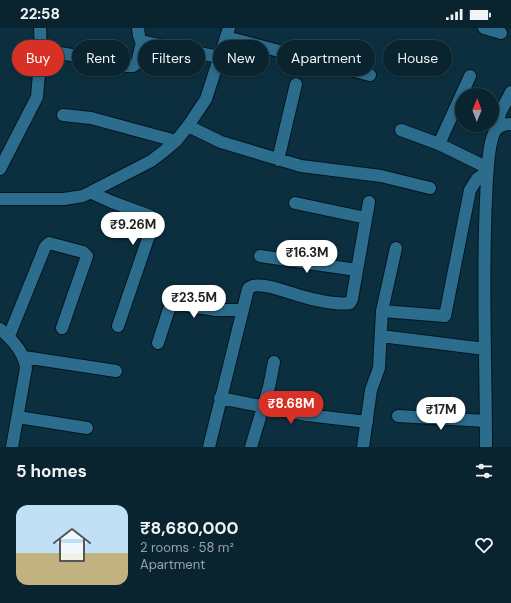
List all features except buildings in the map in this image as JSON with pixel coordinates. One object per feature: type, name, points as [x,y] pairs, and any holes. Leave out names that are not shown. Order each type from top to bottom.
[{"type":"street","points":[[40,28],[41,40]]},
{"type":"street","points":[[138,28],[141,40]]},
{"type":"street","points":[[484,28],[501,33]]},
{"type":"street","points":[[227,32],[277,47]]},
{"type":"street","points":[[64,54],[130,66],[137,63],[138,59]]},
{"type":"street","points":[[0,169],[37,97],[39,76]]},
{"type":"street","points":[[0,199],[64,199],[92,193],[151,161],[176,141],[188,126],[206,99],[214,76]]},
{"type":"street","points":[[439,144],[470,76]]},
{"type":"street","points":[[278,160],[296,84]]},
{"type":"street","points":[[499,118],[511,92]]},
{"type":"street","points":[[63,115],[91,118],[176,141]]},
{"type":"street","points":[[499,127],[511,124]]},
{"type":"street","points":[[188,126],[222,142],[278,160],[313,169],[381,176],[430,188]]},
{"type":"street","points":[[402,130],[439,144],[487,170]]},
{"type":"street","points":[[486,447],[483,267],[487,170],[495,132]]},
{"type":"street","points":[[382,311],[445,316],[470,190],[477,179],[487,170]]},
{"type":"street","points":[[92,193],[150,216],[154,221],[118,326]]},
{"type":"street","points":[[209,447],[248,289],[254,285],[286,291],[306,297],[350,303],[352,299],[369,202]]},
{"type":"street","points":[[295,203],[366,218]]},
{"type":"street","points":[[12,447],[26,374],[24,357],[5,333],[45,247],[49,243],[83,252],[87,256],[62,328]]},
{"type":"street","points":[[363,447],[371,390],[379,368],[382,336],[382,311],[396,248]]},
{"type":"street","points":[[260,256],[357,270]]},
{"type":"street","points":[[158,343],[172,303],[216,310],[242,310]]},
{"type":"street","points":[[382,336],[485,349]]},
{"type":"street","points":[[24,357],[116,371]]},
{"type":"street","points":[[252,447],[264,407],[274,362]]},
{"type":"street","points":[[220,398],[307,415],[367,422]]},
{"type":"street","points":[[398,416],[486,421]]},
{"type":"street","points":[[18,417],[87,428]]}]
